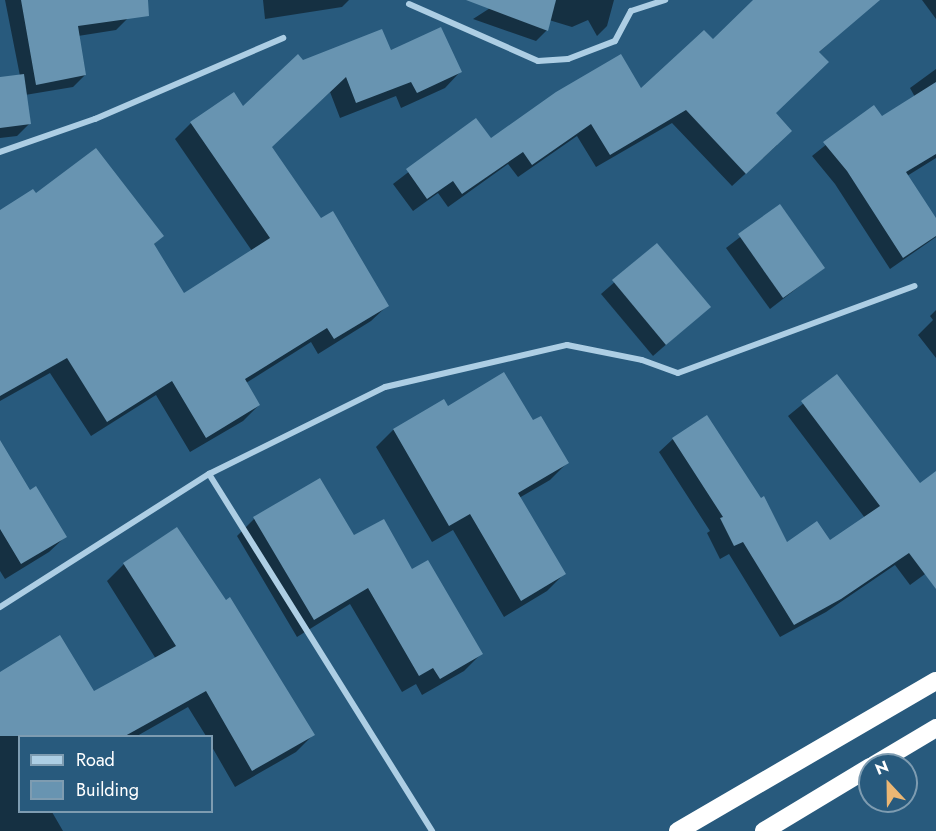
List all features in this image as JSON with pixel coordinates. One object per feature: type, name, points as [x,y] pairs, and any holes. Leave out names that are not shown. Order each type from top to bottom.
[{"type":"highway","points":[[678,831],[936,681]]},
{"type":"highway","points":[[894,753],[936,728]]},
{"type":"highway","points":[[764,831],[858,774]]},
{"type":"street","points":[[409,4],[538,61],[568,59],[615,41],[631,11],[664,0]]},
{"type":"street","points":[[0,152],[95,119],[283,38]]},
{"type":"street","points":[[0,607],[209,474],[385,387],[567,345],[642,360],[678,373],[914,286]]},
{"type":"street","points":[[209,474],[432,831]]},
{"type":"building","points":[[21,0],[148,0],[149,16],[78,26],[86,75],[36,85]]},
{"type":"building","points":[[466,0],[556,0],[548,31]]},
{"type":"building","points":[[753,0],[880,0],[819,52],[829,62],[776,113],[792,131],[746,174],[686,110],[610,155],[591,124],[532,165],[523,152],[462,194],[453,181],[427,199],[406,169],[476,118],[491,138],[556,92],[621,54],[641,88],[704,30],[713,39]]},
{"type":"building","points":[[441,27],[462,72],[417,93],[411,82],[356,103],[346,77],[272,147],[321,218],[333,211],[389,306],[334,339],[327,328],[245,379],[260,405],[206,438],[172,381],[107,422],[67,358],[0,396],[0,210],[33,189],[36,193],[96,148],[164,236],[154,244],[184,293],[270,238],[190,122],[234,92],[243,106],[298,54],[303,60],[382,29],[391,50]]},
{"type":"building","points":[[24,74],[31,124],[0,128],[0,77]]},
{"type":"building","points":[[936,82],[936,154],[906,172],[936,218],[936,236],[903,258],[847,171],[823,142],[874,105],[882,116]]},
{"type":"building","points":[[780,204],[825,268],[783,298],[738,234]]},
{"type":"building","points":[[657,243],[711,307],[666,345],[612,280]]},
{"type":"building","points":[[504,372],[533,420],[541,416],[569,463],[518,493],[566,574],[521,601],[470,514],[449,526],[393,429],[444,399],[448,406]]},
{"type":"building","points":[[837,374],[920,483],[936,471],[936,589],[909,553],[841,599],[794,625],[743,542],[734,546],[720,518],[723,517],[672,438],[707,415],[761,498],[764,496],[787,542],[817,521],[830,540],[880,506],[801,401]]},
{"type":"building","points":[[0,440],[30,490],[36,486],[67,537],[21,564],[0,529]]},
{"type":"building","points":[[320,478],[354,535],[384,519],[412,569],[428,560],[483,654],[440,679],[433,668],[419,676],[368,588],[314,620],[253,517]]},
{"type":"building","points":[[177,527],[226,600],[230,597],[315,735],[252,771],[206,691],[127,735],[0,736],[0,672],[60,635],[94,691],[176,646],[123,563]]}]
